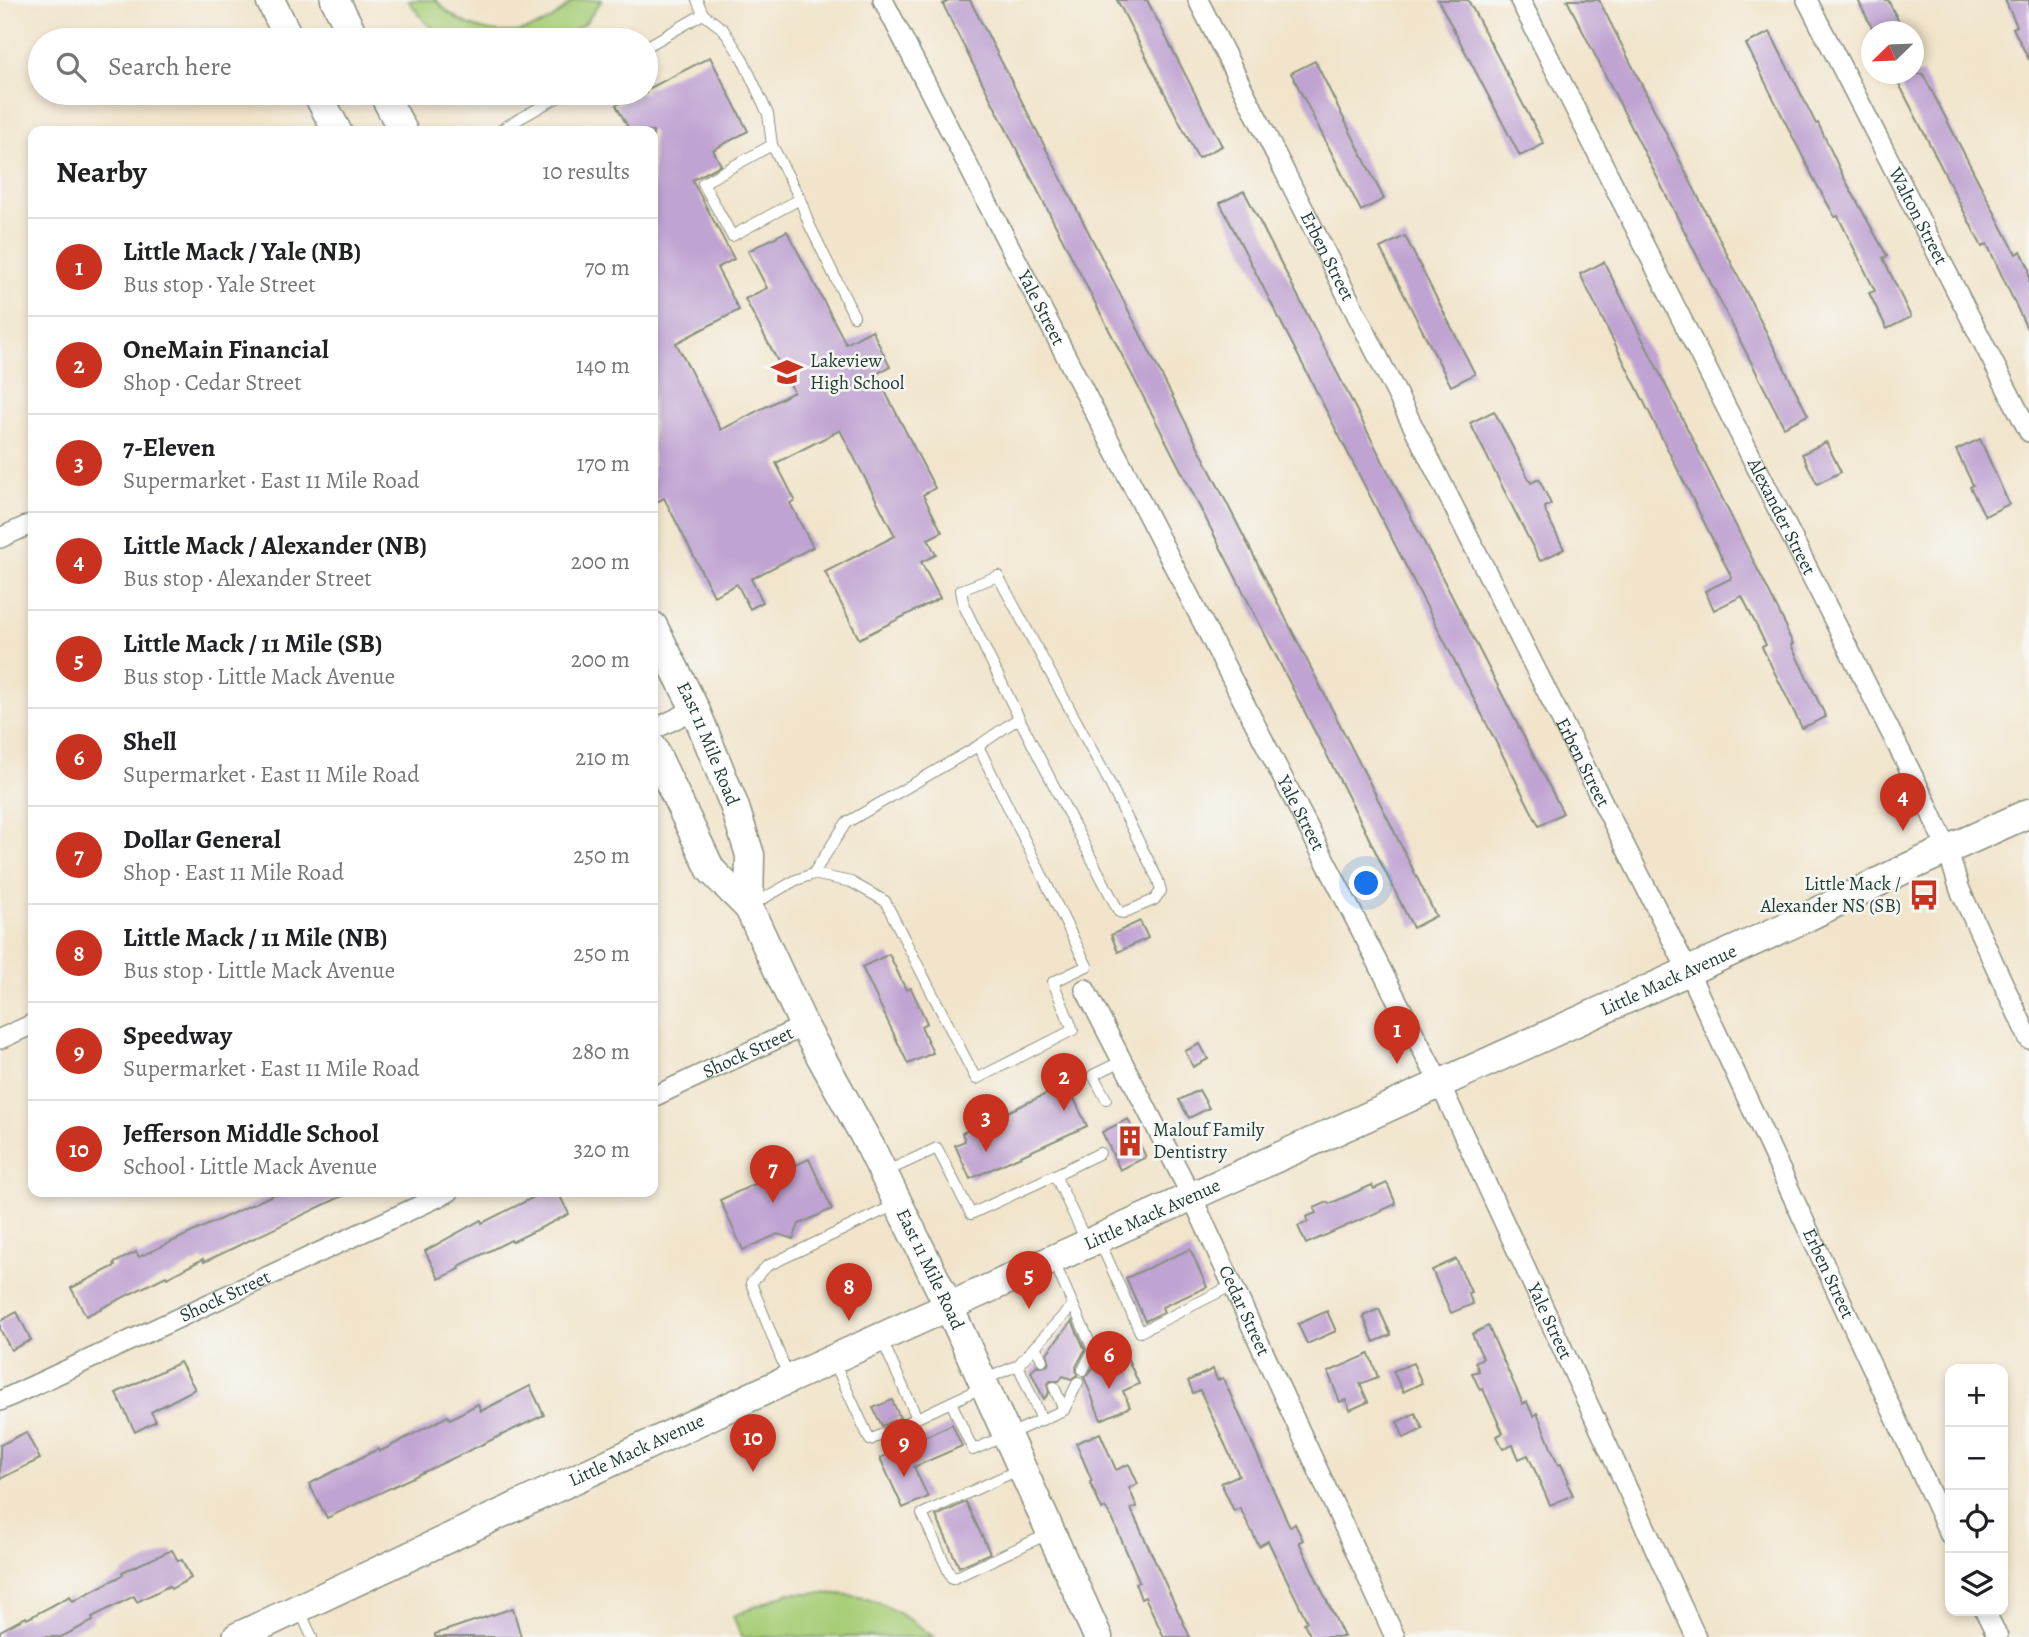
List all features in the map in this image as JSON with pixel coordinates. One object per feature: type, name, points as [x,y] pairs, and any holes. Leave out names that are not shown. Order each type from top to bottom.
[{"type":"main road","points":[[270,0],[284,28]]},
{"type":"main road","points":[[335,0],[350,28]]},
{"type":"main road","points":[[323,105],[334,126]]},
{"type":"main road","points":[[389,105],[400,126]]},
{"type":"main road","name":"East 11 Mile Road","points":[[658,636],[695,709],[718,763],[750,855],[749,908]]},
{"type":"main road","name":"East 11 Mile Road","points":[[658,759],[711,870],[749,908],[804,1026],[883,1173],[949,1307],[1098,1637]]},
{"type":"main road","name":"Little Mack Avenue","points":[[237,1637],[789,1379],[1801,920],[1947,849],[2029,813]]},
{"type":"street","name":"Yale Street","points":[[883,0],[1440,1084],[1696,1637]]},
{"type":"street","name":"Erben Street","points":[[1198,0],[1688,971],[1945,1524]]},
{"type":"street","name":"Alexander Street","points":[[1520,0],[1926,802],[1947,849],[1958,884],[2029,1039]]},
{"type":"street","name":"Walton Street","points":[[1807,0],[2029,432]]},
{"type":"street","points":[[0,538],[28,525]]},
{"type":"street","points":[[658,728],[695,709]]},
{"type":"street","name":"Cedar Street","points":[[1081,980],[1191,1195],[1395,1637]]},
{"type":"street","points":[[0,1039],[28,1026]]},
{"type":"street","name":"Shock Street","points":[[658,1095],[804,1026]]},
{"type":"street","name":"Shock Street","points":[[0,1401],[438,1197]]},
{"type":"street","points":[[1988,1616],[1998,1637]]},
{"type":"lane","points":[[697,0],[703,14],[723,29],[742,58],[768,114],[772,145],[854,316]]},
{"type":"lane","points":[[658,40],[703,14]]},
{"type":"lane","points":[[507,126],[544,105]]},
{"type":"lane","points":[[772,145],[704,183],[726,226],[732,236],[800,199]]},
{"type":"lane","points":[[998,576],[1106,776],[1158,880],[1161,891],[1154,900],[1123,913],[1119,912],[1019,718],[964,606],[961,590],[998,576]]},
{"type":"lane","points":[[813,874],[846,823],[978,746],[1019,718]]},
{"type":"lane","points":[[749,908],[796,880],[813,874],[851,882],[885,901],[976,1079],[1073,1030],[1053,982],[1081,980],[1087,966],[978,746]]},
{"type":"lane","points":[[1106,1099],[1093,1075],[1122,1060]]},
{"type":"lane","points":[[883,1173],[937,1148],[971,1214],[1100,1153]]},
{"type":"lane","points":[[1055,1175],[1140,1332],[1233,1285]]},
{"type":"lane","points":[[789,1379],[751,1283],[767,1266],[898,1203]]},
{"type":"lane","points":[[1053,1259],[1093,1350],[1083,1370],[1078,1359]]},
{"type":"lane","points":[[833,1360],[870,1440],[951,1402],[1018,1365],[1073,1305]]},
{"type":"lane","points":[[1060,1319],[1065,1330]]},
{"type":"lane","points":[[881,1338],[917,1418]]},
{"type":"lane","points":[[1035,1346],[1042,1360]]},
{"type":"lane","points":[[1018,1365],[1042,1420]]},
{"type":"lane","points":[[951,1402],[973,1450],[1064,1410],[1077,1382]]},
{"type":"lane","points":[[1054,1387],[1064,1410]]},
{"type":"lane","points":[[1022,1468],[922,1514],[952,1579],[1051,1533]]},
{"type":"lane","points":[[299,1608],[312,1637]]},
{"type":"green space","points":[[408,0],[436,0],[460,20],[479,28],[433,28],[425,22]]},
{"type":"green space","points":[[575,0],[602,0],[586,22],[578,28],[532,28],[553,18]]},
{"type":"green space","points":[[788,1593],[838,1594],[866,1598],[897,1612],[934,1637],[742,1637],[733,1616]]},
{"type":"building","points":[[951,0],[970,0],[1385,813],[1436,916],[1413,928],[957,33],[943,4]]},
{"type":"building","points":[[1117,0],[1147,0],[1222,146],[1198,158]]},
{"type":"building","points":[[1438,0],[1468,0],[1544,144],[1520,156]]},
{"type":"building","points":[[1567,0],[1599,0],[1808,415],[1784,427]]},
{"type":"building","points":[[1858,0],[1888,0],[1898,21],[1868,21]]},
{"type":"building","points":[[2005,0],[2029,0],[2029,60],[2013,28],[2017,26]]},
{"type":"building","points":[[1770,32],[1887,256],[1883,258],[1911,317],[1887,329],[1869,293],[1875,291],[1838,216],[1835,217],[1816,183],[1746,44]]},
{"type":"building","points":[[710,57],[748,131],[713,150],[721,165],[692,180],[734,259],[717,268],[739,310],[676,343],[721,430],[794,392],[745,299],[767,288],[748,251],[787,231],[846,344],[872,330],[890,367],[876,374],[935,488],[923,495],[942,532],[928,539],[936,555],[921,562],[940,598],[859,639],[825,572],[895,536],[840,430],[776,463],[795,500],[790,503],[813,547],[751,579],[763,602],[750,609],[737,584],[714,596],[664,498],[658,501],[658,126],[627,126],[616,105],[658,105],[658,84]]},
{"type":"building","points":[[1315,61],[1384,199],[1361,211],[1291,73]]},
{"type":"building","points":[[1924,76],[2016,254],[2021,251],[2029,268],[2029,333],[1987,244],[1982,247],[1899,84],[1924,84]]},
{"type":"building","points":[[1244,191],[1563,813],[1539,826],[1220,203]]},
{"type":"building","points":[[1405,236],[1475,374],[1451,386],[1380,248]]},
{"type":"building","points":[[1604,262],[1787,628],[1793,644],[1791,645],[1826,717],[1802,728],[1762,647],[1766,645],[1742,596],[1714,610],[1705,591],[1732,578],[1580,274]]},
{"type":"building","points":[[1494,411],[1531,483],[1539,479],[1551,504],[1545,507],[1546,513],[1564,549],[1540,561],[1470,423]]},
{"type":"building","points":[[1980,439],[2009,504],[1985,516],[1956,450]]},
{"type":"building","points":[[1826,442],[1841,472],[1817,484],[1802,454]]},
{"type":"building","points":[[1140,921],[1148,938],[1118,952],[1111,935]]},
{"type":"building","points":[[889,954],[906,990],[911,988],[927,1023],[921,1026],[933,1053],[908,1064],[862,967]]},
{"type":"building","points":[[1200,1044],[1208,1059],[1193,1067],[1185,1051]]},
{"type":"building","points":[[1059,1088],[1063,1096],[1071,1092],[1087,1126],[970,1179],[955,1145],[965,1141],[962,1133]]},
{"type":"building","points":[[1199,1090],[1209,1108],[1189,1118],[1179,1100]]},
{"type":"building","points":[[1128,1119],[1146,1157],[1120,1170],[1102,1132]]},
{"type":"building","points":[[809,1159],[832,1209],[799,1224],[793,1239],[778,1234],[743,1250],[720,1200]]},
{"type":"building","points":[[1387,1183],[1396,1204],[1306,1244],[1298,1226],[1308,1222],[1306,1217],[1316,1213],[1314,1208],[1372,1185],[1374,1189]]},
{"type":"building","points":[[268,1197],[340,1197],[204,1262],[203,1259],[167,1278],[166,1276],[86,1316],[71,1288],[136,1252],[139,1257]]},
{"type":"building","points":[[534,1197],[560,1197],[569,1214],[459,1266],[460,1269],[439,1279],[425,1251],[481,1220],[482,1223]]},
{"type":"building","points":[[1190,1249],[1207,1287],[1162,1307],[1164,1312],[1145,1321],[1126,1278]]},
{"type":"building","points":[[1456,1259],[1471,1292],[1468,1293],[1473,1304],[1451,1313],[1432,1270]]},
{"type":"building","points":[[1379,1309],[1391,1335],[1374,1342],[1363,1316]]},
{"type":"building","points":[[1327,1311],[1336,1331],[1307,1344],[1298,1324]]},
{"type":"building","points":[[17,1312],[31,1340],[11,1350],[0,1329],[0,1321]]},
{"type":"building","points":[[1072,1321],[1085,1350],[1076,1367],[1077,1375],[1071,1379],[1063,1376],[1059,1381],[1050,1381],[1047,1385],[1049,1393],[1044,1399],[1031,1372],[1037,1365],[1048,1365],[1047,1353]]},
{"type":"building","points":[[1488,1326],[1523,1404],[1527,1402],[1533,1416],[1537,1413],[1558,1465],[1561,1464],[1569,1482],[1567,1483],[1573,1495],[1550,1505],[1528,1455],[1519,1459],[1513,1445],[1503,1449],[1497,1436],[1503,1433],[1483,1389],[1480,1390],[1472,1373],[1479,1371],[1475,1362],[1483,1358],[1472,1334]]},
{"type":"building","points":[[1369,1354],[1378,1377],[1360,1384],[1368,1402],[1350,1410],[1346,1400],[1340,1402],[1328,1372]]},
{"type":"building","points":[[1126,1355],[1139,1384],[1123,1391],[1130,1407],[1101,1420],[1084,1377],[1094,1366],[1096,1370]]},
{"type":"building","points":[[180,1362],[195,1389],[151,1412],[156,1421],[135,1432],[116,1393]]},
{"type":"building","points":[[1413,1363],[1422,1383],[1403,1392],[1393,1371]]},
{"type":"building","points":[[1213,1369],[1217,1380],[1223,1378],[1290,1527],[1295,1524],[1303,1540],[1299,1542],[1344,1637],[1311,1637],[1304,1623],[1307,1621],[1268,1541],[1259,1546],[1240,1508],[1234,1511],[1221,1483],[1239,1475],[1200,1390],[1193,1393],[1188,1381]]},
{"type":"building","points":[[530,1386],[544,1415],[327,1518],[309,1484],[448,1416],[450,1419],[478,1404],[481,1411]]},
{"type":"building","points":[[892,1400],[900,1418],[882,1426],[873,1408]]},
{"type":"building","points":[[1415,1413],[1423,1429],[1404,1438],[1397,1422]]},
{"type":"building","points":[[952,1424],[962,1446],[914,1467],[928,1497],[903,1508],[880,1458]]},
{"type":"building","points":[[26,1432],[40,1459],[0,1479],[0,1445]]},
{"type":"building","points":[[1100,1433],[1116,1470],[1129,1464],[1138,1484],[1129,1488],[1137,1507],[1131,1509],[1190,1637],[1164,1637],[1145,1597],[1141,1599],[1135,1583],[1139,1582],[1138,1578],[1112,1518],[1105,1508],[1102,1510],[1076,1443]]},
{"type":"building","points":[[966,1502],[990,1553],[959,1567],[936,1516]]},
{"type":"building","points":[[172,1550],[178,1561],[182,1560],[191,1578],[171,1589],[169,1586],[137,1602],[134,1596],[92,1617],[93,1621],[61,1637],[0,1637],[0,1631],[26,1617],[27,1619],[70,1596],[73,1601],[123,1575],[122,1572]]},
{"type":"building","points":[[513,1608],[521,1637],[435,1637],[435,1634]]},
{"type":"place","name":"Lakeview High School","points":[[787,372]]},
{"type":"place","name":"Little Mack / Alexander (NB)","points":[[1903,831]]},
{"type":"place","name":"Little Mack / Alexander NS (SB)","points":[[1924,895]]},
{"type":"place","name":"Little Mack / Yale (NB)","points":[[1397,1064]]},
{"type":"place","name":"OneMain Financial","points":[[1064,1111]]},
{"type":"place","name":"Malouf Family Dentistry","points":[[1130,1141]]},
{"type":"place","name":"7-Eleven","points":[[986,1152]]},
{"type":"place","name":"Dollar General","points":[[773,1203]]},
{"type":"place","name":"Little Mack / 11 Mile (SB)","points":[[1029,1309]]},
{"type":"place","name":"Little Mack / 11 Mile (NB)","points":[[849,1321]]},
{"type":"place","name":"Shell","points":[[1109,1389]]},
{"type":"place","name":"Jefferson Middle School","points":[[753,1472]]},
{"type":"place","name":"Speedway","points":[[904,1477]]}]
